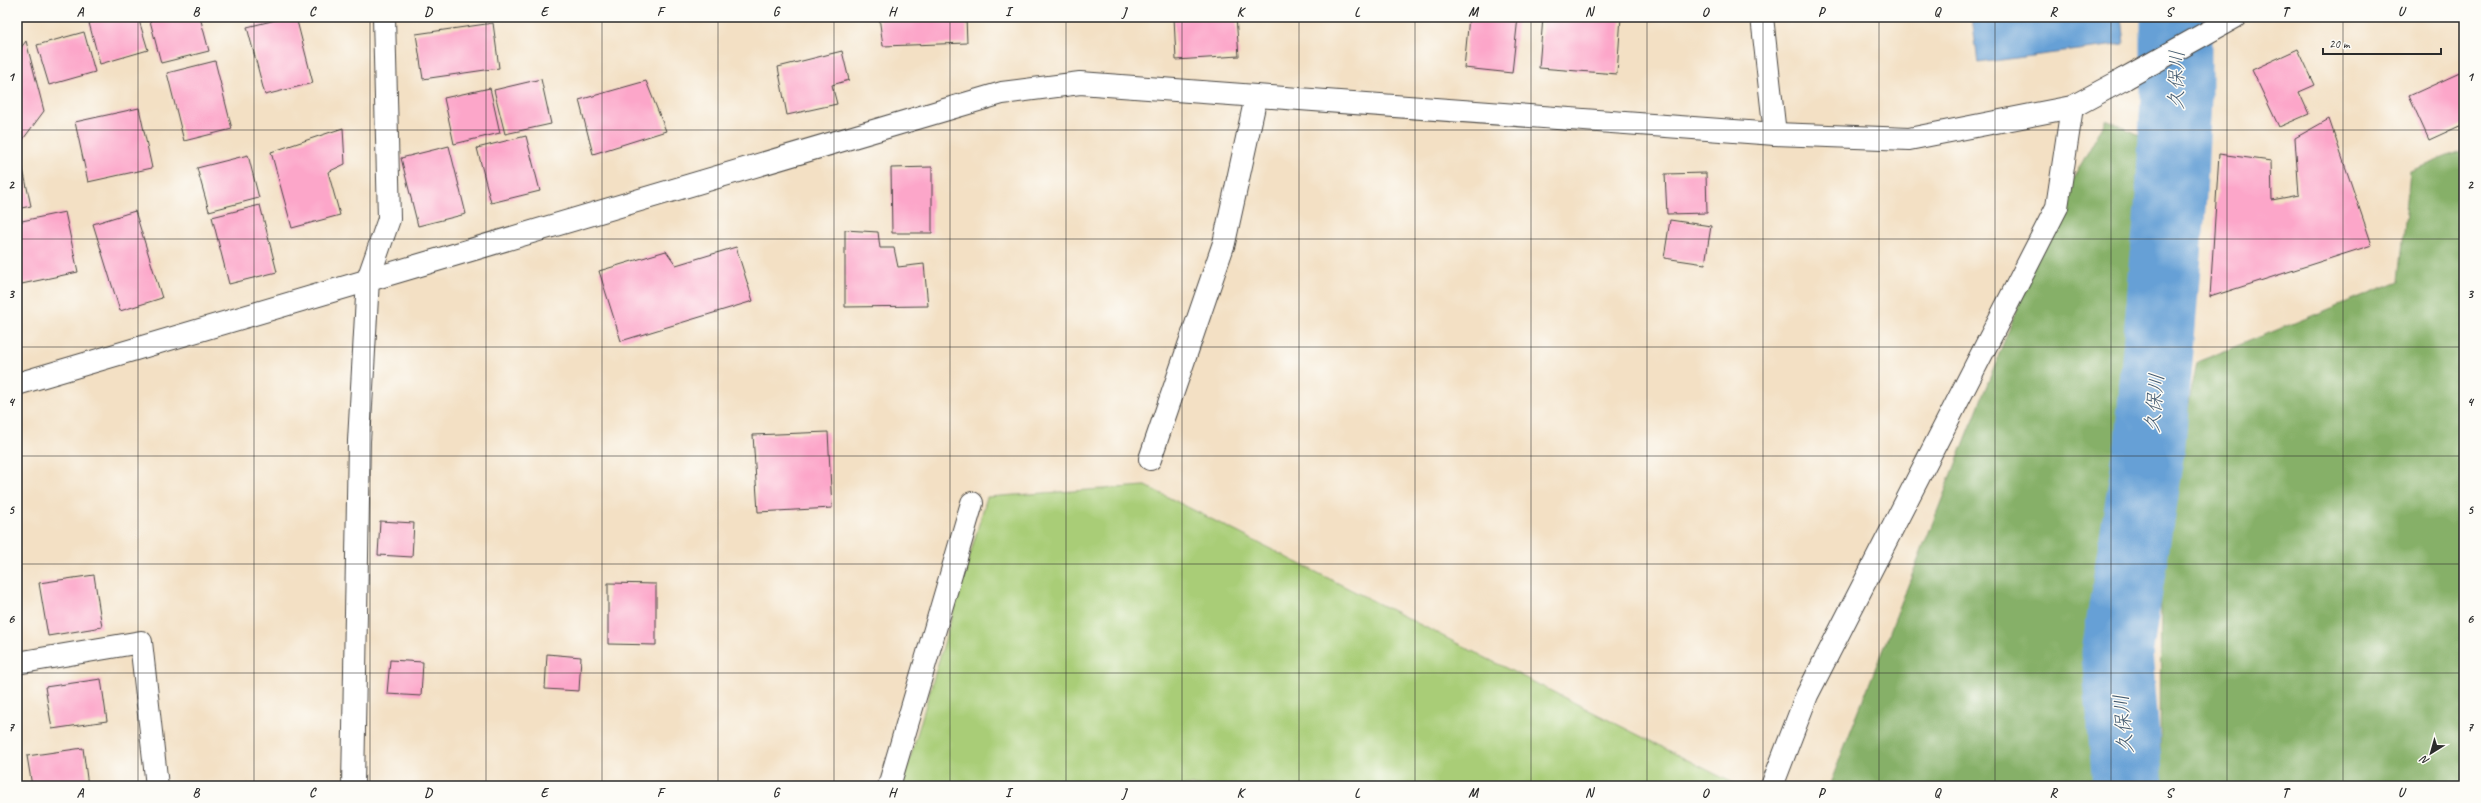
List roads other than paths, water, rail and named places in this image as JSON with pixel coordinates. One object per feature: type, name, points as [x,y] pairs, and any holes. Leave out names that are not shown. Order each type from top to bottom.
[{"type":"street","points":[[353,786],[359,441],[368,279],[389,219],[384,17]]},
{"type":"street","points":[[1762,17],[1774,134]]},
{"type":"street","points":[[17,384],[368,279],[1002,93],[1080,83],[1774,134],[1910,139],[2072,108],[2211,32],[2235,17]]},
{"type":"street","points":[[1150,459],[1224,243],[1256,97]]},
{"type":"street","points":[[1772,786],[1807,695],[2057,208],[2072,108]]},
{"type":"street","points":[[889,786],[972,503]]},
{"type":"street","points":[[17,663],[141,642],[157,786]]},
{"type":"water","points":[[1972,17],[2121,17],[2124,44],[1978,63]]},
{"type":"waterway","name":"久保川","points":[[2128,786],[2117,653],[2150,444],[2171,196],[2176,98],[2176,17]]}]
